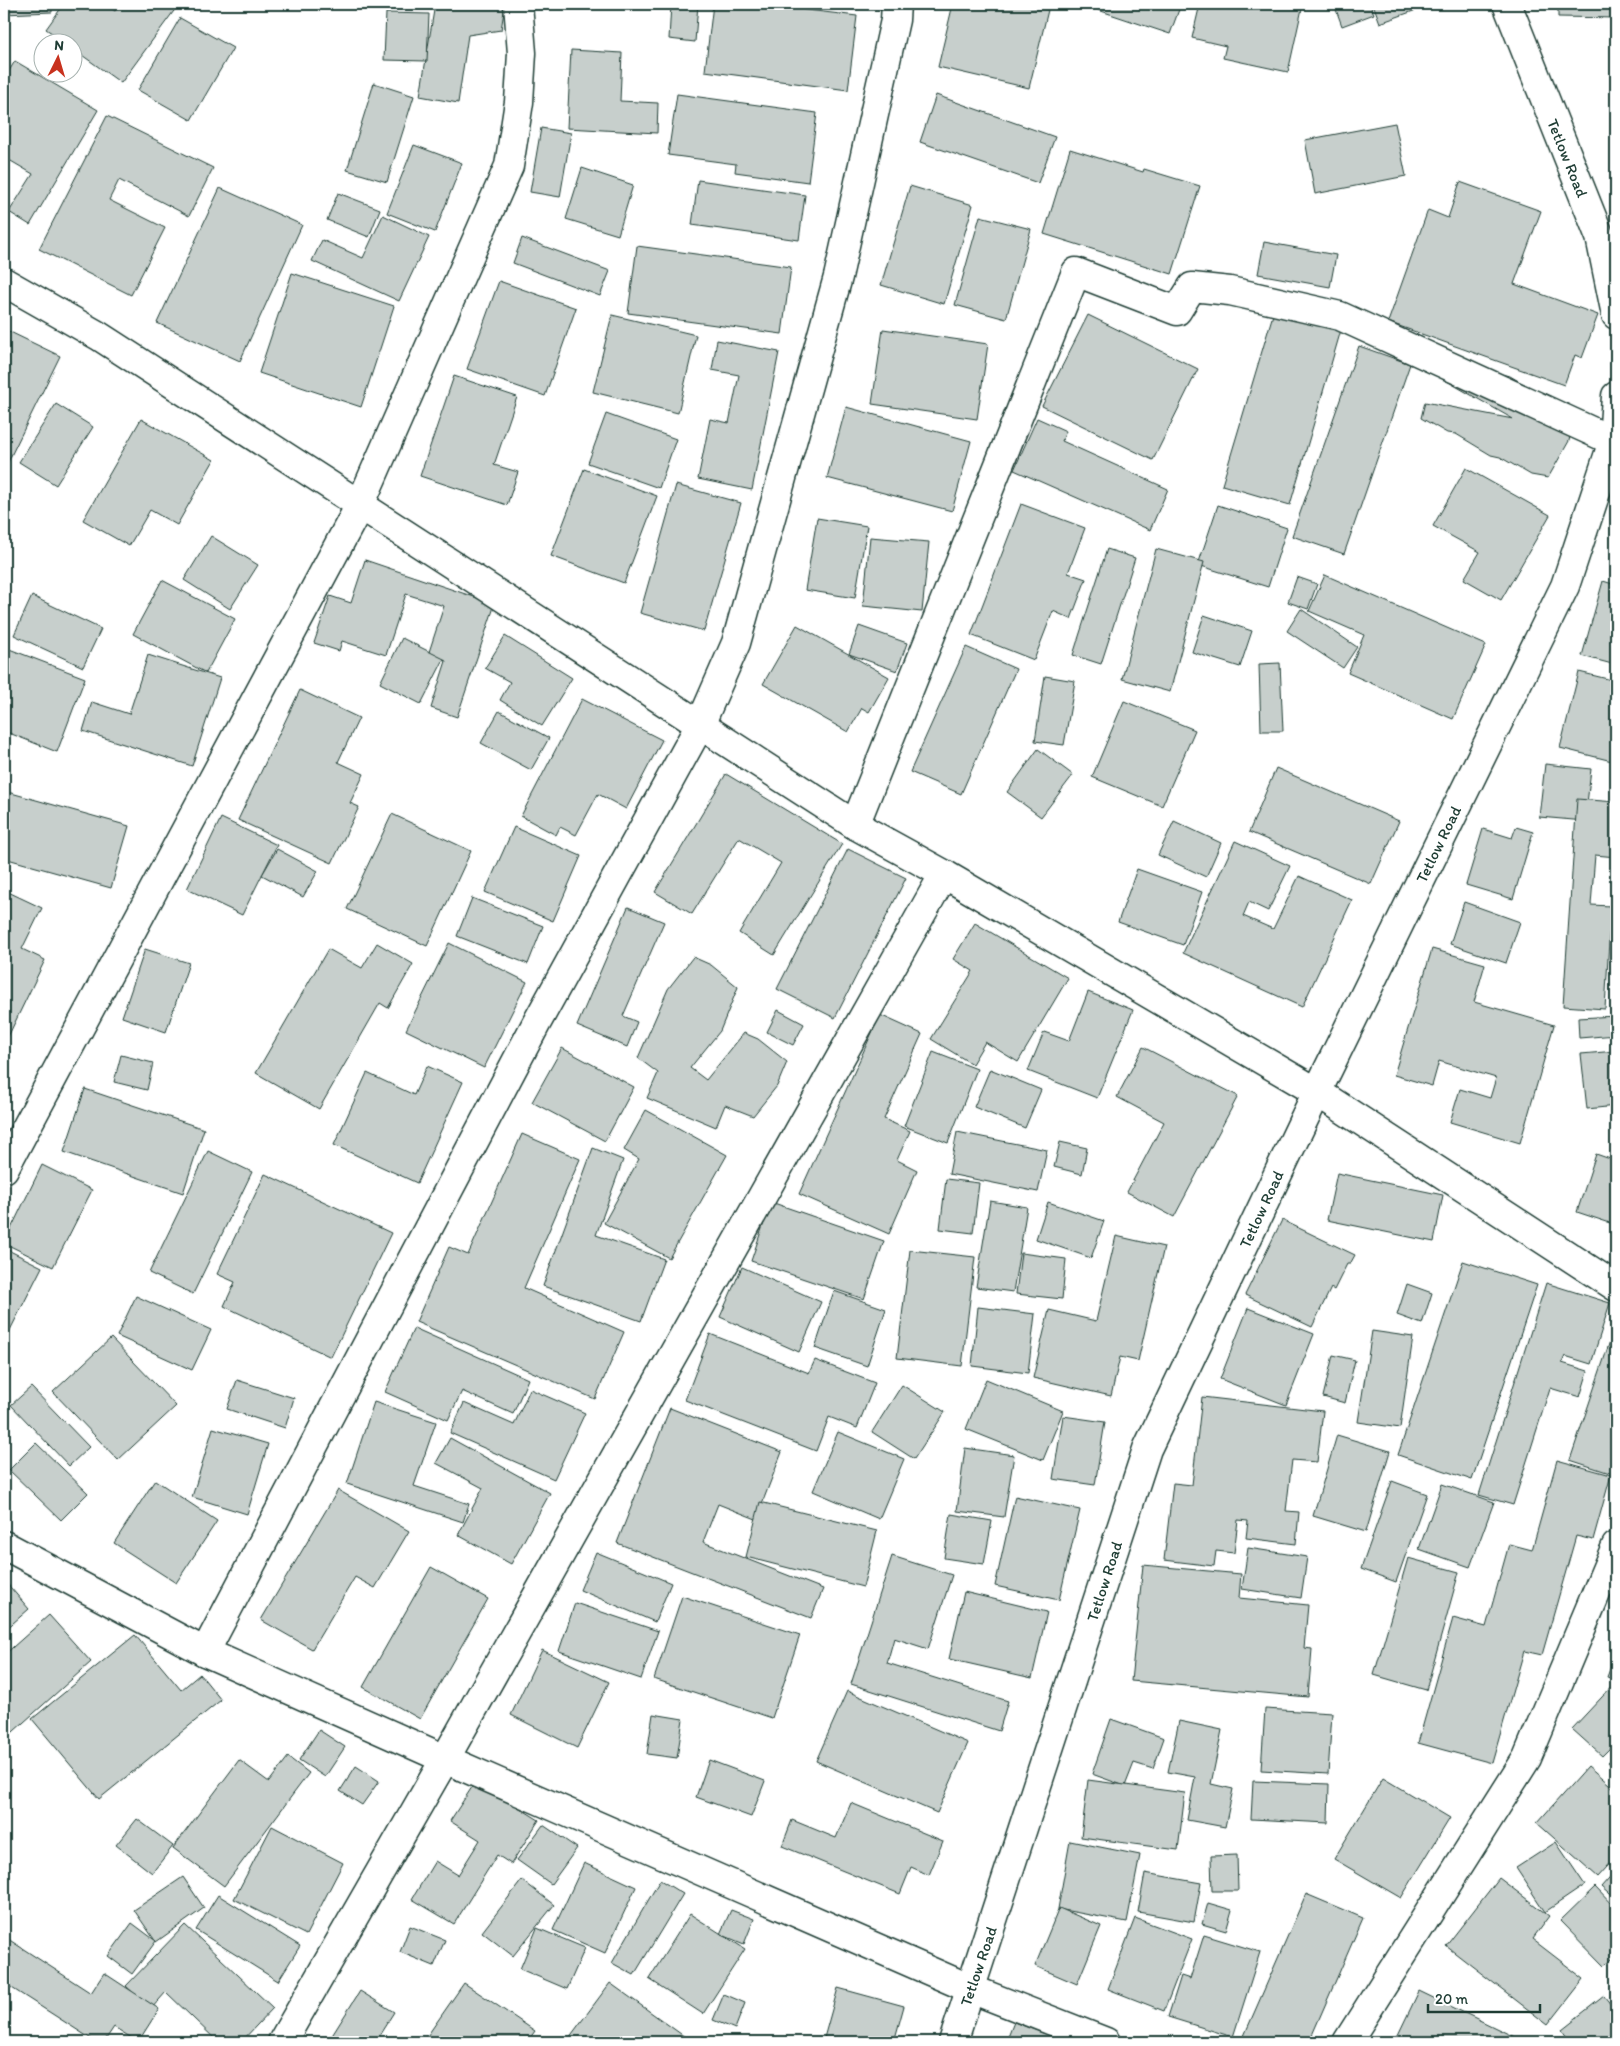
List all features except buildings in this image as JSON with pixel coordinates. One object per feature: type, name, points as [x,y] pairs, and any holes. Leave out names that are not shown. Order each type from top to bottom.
[{"type":"street","points":[[4,1169],[360,505],[509,166],[519,102],[522,53],[518,4]]},
{"type":"street","points":[[206,1652],[536,1024],[700,725],[736,643],[838,277],[895,20],[896,4]]},
{"type":"street","name":"Tetlow Road","points":[[1507,4],[1600,237],[1616,315]]},
{"type":"street","points":[[855,825],[1076,272],[1177,311],[1192,287],[1230,291],[1340,316],[1613,441]]},
{"type":"street","points":[[4,282],[99,336],[855,825],[944,874],[1317,1092],[1616,1287]]},
{"type":"street","name":"Tetlow Road","points":[[953,2042],[1147,1449],[1317,1092],[1565,586],[1613,441],[1616,396]]},
{"type":"street","points":[[282,2042],[445,1759],[944,874]]},
{"type":"street","points":[[4,1545],[206,1652],[445,1759],[971,1989],[1106,2042]]},
{"type":"street","points":[[1347,2042],[1527,1758],[1616,1546]]}]
